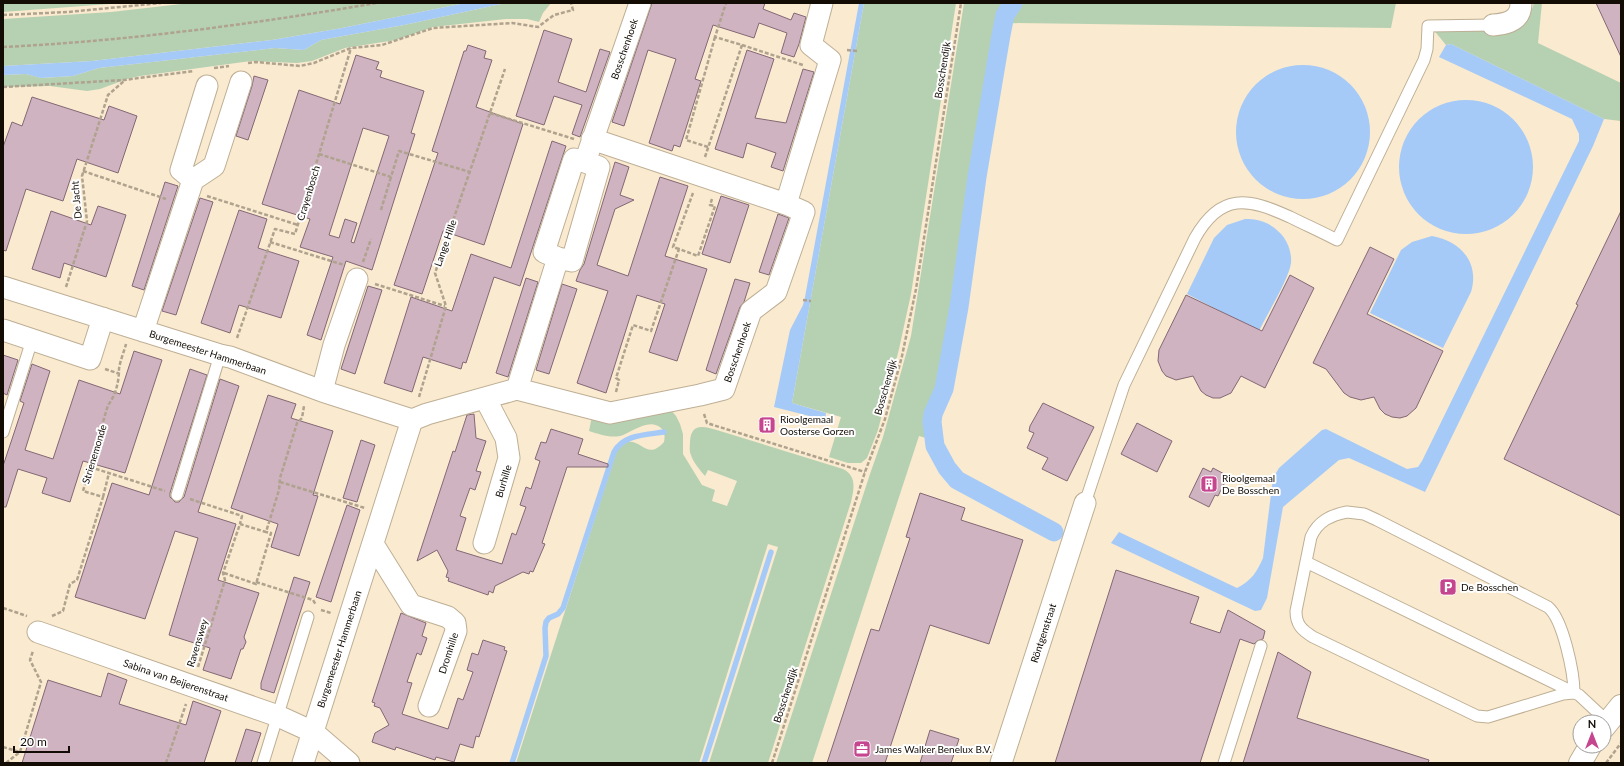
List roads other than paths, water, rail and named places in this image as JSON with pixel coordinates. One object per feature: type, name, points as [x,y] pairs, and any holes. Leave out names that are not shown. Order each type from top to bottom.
[{"type":"street","name":"Bosschenhoek","points":[[517,389],[610,414],[724,389],[751,311],[776,292],[804,212],[786,204],[699,175],[589,148],[640,3]]},
{"type":"street","points":[[786,204],[830,60],[811,45],[822,3]]},
{"type":"street","points":[[1493,25],[1512,22],[1520,11],[1521,3]]},
{"type":"street","points":[[137,329],[189,192],[214,166],[240,70]]},
{"type":"street","points":[[189,192],[181,170],[204,75]]},
{"type":"street","points":[[589,148],[599,168],[572,261],[558,258],[544,252],[574,159],[589,148]]},
{"type":"street","points":[[412,420],[427,414],[517,389],[558,258]]},
{"type":"street","points":[[313,388],[334,345],[358,275]]},
{"type":"street","name":"Burgemeester Hammerbaan","points":[[3,287],[225,356],[313,388],[412,420],[302,763]]},
{"type":"street","points":[[3,330],[90,359],[103,318]]},
{"type":"street","name":"Burhille","points":[[484,543],[509,458],[506,438],[485,398]]},
{"type":"street","name":"Röntgenstraat","points":[[1001,763],[1086,503]]},
{"type":"street","name":"Dromhille","points":[[373,544],[411,605],[448,617],[455,623],[456,631],[429,706]]},
{"type":"street","name":"Sabina van Beijerenstraat","points":[[38,632],[278,716],[313,732],[349,763]]},
{"type":"street","points":[[1580,763],[1585,754]]},
{"type":"lane","points":[[1086,503],[1115,408],[1124,385],[1195,238],[1206,222],[1228,205],[1240,202],[1253,203],[1272,209],[1338,240],[1424,60],[1427,49],[1428,26],[1493,25]]},
{"type":"lane","points":[[3,432],[32,340]]},
{"type":"lane","points":[[177,495],[225,356]]},
{"type":"lane","points":[[1347,512],[1356,512],[1377,520],[1543,604],[1552,611],[1557,620],[1573,670],[1574,693],[1563,694],[1495,715],[1482,717],[1474,715],[1327,644],[1301,629],[1297,621],[1296,611],[1311,536],[1314,529],[1329,517],[1347,512]]},
{"type":"lane","points":[[1306,562],[1579,695],[1605,714]]},
{"type":"lane","points":[[263,763],[308,617]]},
{"type":"lane","points":[[1224,763],[1261,646]]},
{"type":"water","points":[[465,3],[520,3],[501,4],[404,25],[321,40],[304,50],[275,48],[99,68],[73,76],[41,78],[26,74],[3,75],[3,66],[92,61],[272,40],[342,28]]},
{"type":"water","points":[[859,3],[864,3],[792,403],[826,413],[825,420],[774,407],[790,330],[803,305],[805,297]]},
{"type":"water","points":[[1451,44],[1604,119],[1593,146],[1425,492],[1349,458],[1339,460],[1283,507],[1267,598],[1261,610],[1255,611],[1111,543],[1119,532],[1237,588],[1253,576],[1263,558],[1273,478],[1279,468],[1322,430],[1326,429],[1407,469],[1418,467],[1579,141],[1579,134],[1572,119],[1439,57],[1446,45]]},
{"type":"water","points":[[1303,65],[1322,68],[1334,73],[1350,85],[1362,101],[1367,113],[1370,132],[1367,151],[1362,163],[1350,179],[1334,191],[1322,196],[1303,199],[1284,196],[1272,191],[1256,179],[1244,163],[1239,151],[1236,132],[1239,113],[1244,101],[1256,85],[1272,73],[1284,68]]},
{"type":"water","points":[[1466,100],[1491,105],[1513,120],[1528,142],[1533,167],[1528,192],[1513,214],[1491,229],[1466,234],[1441,229],[1419,214],[1404,192],[1399,167],[1404,142],[1419,120],[1441,105]]},
{"type":"water","points":[[1245,219],[1263,222],[1275,229],[1284,238],[1291,254],[1291,263],[1286,278],[1259,331],[1187,294],[1214,238],[1227,225]]},
{"type":"water","points":[[1432,236],[1451,243],[1459,248],[1470,262],[1473,271],[1471,292],[1443,348],[1370,313],[1401,250],[1412,242]]},
{"type":"waterway","points":[[1013,3],[1005,15],[1001,35],[977,177],[959,307],[944,389],[933,414],[932,422],[935,446],[947,468],[957,480],[1054,532]]},
{"type":"waterway","points":[[512,763],[546,656],[546,622],[549,618],[558,614],[563,608],[614,452],[618,446],[636,436],[664,432]]},
{"type":"waterway","points":[[704,763],[771,552]]},
{"type":"place","name":"Rioolgemaal Oosterse Gorzen","points":[[767,425]]},
{"type":"place","name":"Rioolgemaal De Bosschen","points":[[1209,484]]},
{"type":"place","name":"De Bosschen","points":[[1448,587]]},
{"type":"place","name":"James Walker Benelux B.V.","points":[[862,749]]}]
